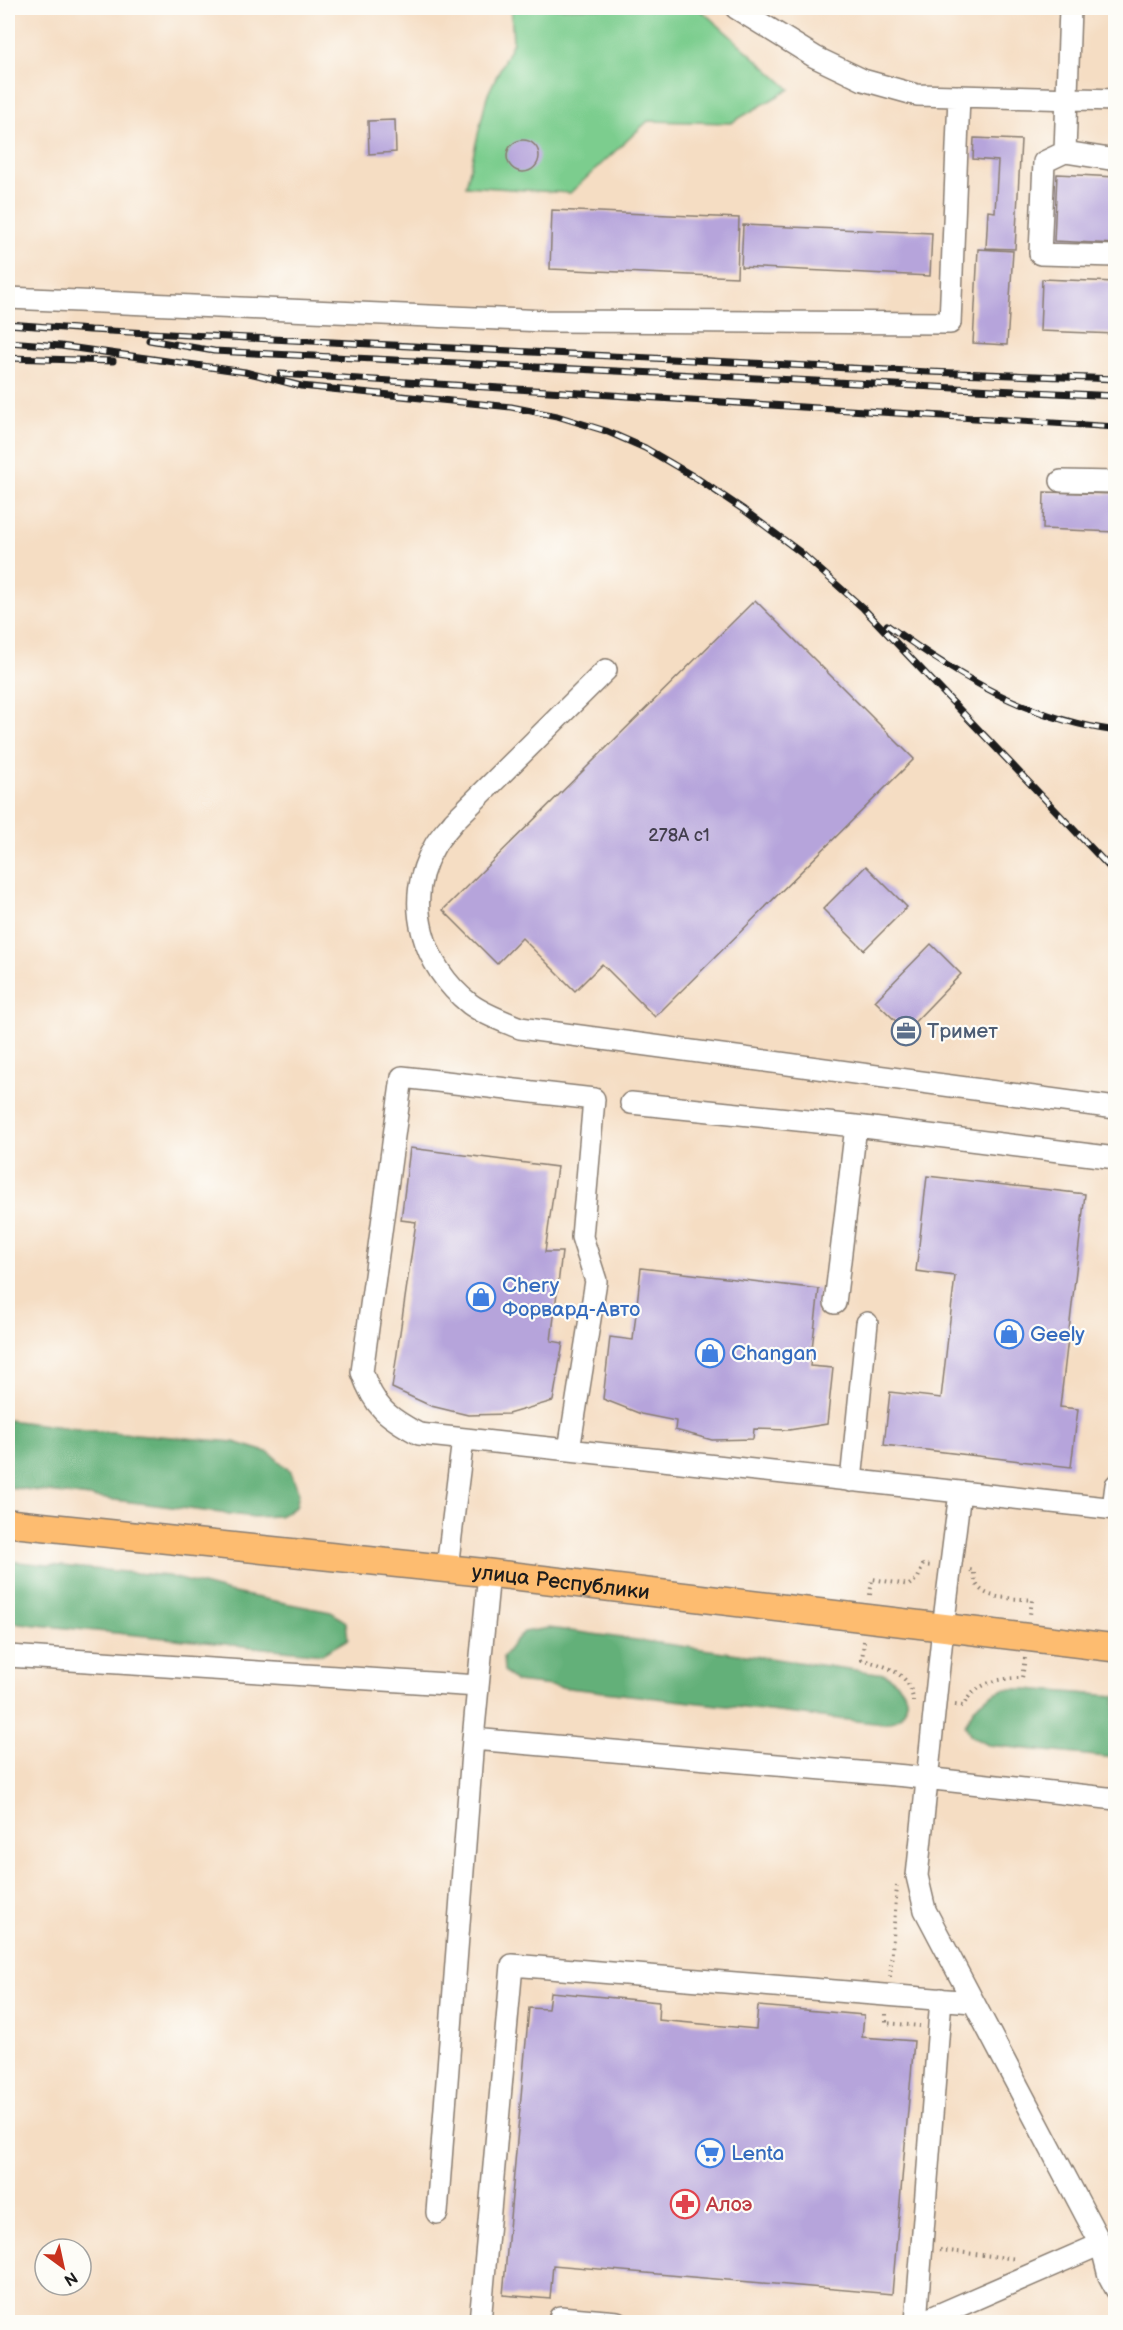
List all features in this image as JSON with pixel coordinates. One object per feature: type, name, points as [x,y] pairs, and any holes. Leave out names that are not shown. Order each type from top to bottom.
[{"type":"main road","name":"улица Республики","points":[[8,1523],[447,1568],[1116,1648]]},
{"type":"lane","points":[[736,8],[815,57],[863,80],[917,94],[1116,100]]},
{"type":"lane","points":[[1065,152],[1070,8]]},
{"type":"lane","points":[[8,298],[545,321],[950,323],[959,96]]},
{"type":"lane","points":[[1116,160],[1065,152],[1044,162],[1040,254],[1116,256]]},
{"type":"lane","points":[[1061,481],[1116,482]]},
{"type":"lane","points":[[606,670],[454,821],[434,847],[418,900],[420,921],[435,966],[451,986],[471,1005],[492,1017],[520,1028],[1116,1108]]},
{"type":"lane","points":[[569,1450],[596,1281],[582,1237],[594,1099],[402,1077],[362,1372],[369,1392],[379,1408],[397,1422],[419,1434],[1114,1509],[1116,1485]]},
{"type":"lane","points":[[631,1103],[856,1126],[1116,1158]]},
{"type":"lane","points":[[835,1303],[856,1126]]},
{"type":"lane","points":[[851,1480],[867,1323]]},
{"type":"lane","points":[[447,1568],[463,1439]]},
{"type":"lane","points":[[960,1492],[942,1628],[926,1778],[918,1876],[920,1895],[924,1910],[972,2002],[1108,2250],[1109,2276],[1116,2289]]},
{"type":"lane","points":[[437,2213],[473,1739],[489,1573]]},
{"type":"lane","points":[[8,1656],[478,1686]]},
{"type":"lane","points":[[473,1739],[926,1778],[1116,1799]]},
{"type":"lane","points":[[480,2322],[512,1965],[972,2002]]},
{"type":"lane","points":[[916,2322],[941,1999]]},
{"type":"lane","points":[[922,2322],[1108,2250]]},
{"type":"lane","points":[[560,2318],[617,2322]]},
{"type":"path","points":[[872,1579],[909,1584],[918,1578],[923,1565]]},
{"type":"path","points":[[974,1570],[976,1585],[985,1594],[1032,1600]]},
{"type":"path","points":[[862,1660],[896,1671],[909,1686],[913,1699]]},
{"type":"path","points":[[963,1706],[975,1691],[993,1680],[1022,1678]]},
{"type":"path","points":[[919,2037],[920,2026]]},
{"type":"path","points":[[922,2249],[1023,2259]]},
{"type":"green space","points":[[511,8],[694,8],[702,11],[790,89],[731,123],[648,121],[570,193],[466,186],[487,96],[513,42]]},
{"type":"green space","points":[[8,1420],[86,1430],[234,1442],[270,1453],[291,1472],[299,1493],[296,1507],[279,1516],[254,1517],[8,1487]]},
{"type":"green space","points":[[8,1561],[168,1576],[229,1592],[331,1612],[346,1622],[348,1639],[322,1654],[8,1622]]},
{"type":"green space","points":[[549,1628],[885,1674],[902,1688],[906,1705],[902,1715],[883,1724],[516,1682],[504,1671],[503,1657],[524,1632]]},
{"type":"green space","points":[[1004,1689],[1115,1696],[1115,1758],[988,1745],[971,1736],[965,1725],[972,1711],[990,1695]]},
{"type":"building","points":[[395,120],[396,152],[369,154],[368,121]]},
{"type":"building","points":[[974,138],[1021,140],[1015,249],[986,248],[988,211],[995,212],[998,161],[973,159]]},
{"type":"building","points":[[523,140],[534,145],[539,156],[534,167],[523,172],[512,167],[507,156],[512,145]]},
{"type":"building","points":[[1057,174],[1116,177],[1116,244],[1054,241]]},
{"type":"building","points":[[552,210],[739,218],[737,277],[550,269]]},
{"type":"building","points":[[743,225],[932,233],[930,276],[741,267]]},
{"type":"building","points":[[978,249],[1013,251],[1007,345],[973,343]]},
{"type":"building","points":[[1042,279],[1116,282],[1116,334],[1040,331]]},
{"type":"building","points":[[1044,492],[1116,494],[1116,532],[1043,529]]},
{"type":"building","points":[[755,600],[914,759],[655,1017],[602,964],[575,991],[522,938],[497,964],[443,910]]},
{"type":"building","points":[[866,866],[907,907],[864,950],[823,909]]},
{"type":"building","points":[[931,944],[961,974],[906,1031],[875,1001]]},
{"type":"building","name":"Chery Форвард-Авто","points":[[410,1148],[557,1167],[545,1252],[562,1252],[551,1341],[563,1343],[553,1401],[508,1414],[468,1415],[431,1406],[392,1388],[416,1222],[401,1220]]},
{"type":"building","name":"Geely","points":[[927,1176],[1085,1194],[1060,1407],[1078,1409],[1071,1467],[884,1445],[890,1392],[941,1398],[955,1276],[916,1271]]},
{"type":"building","name":"Changan","points":[[641,1268],[819,1289],[810,1366],[833,1368],[827,1424],[789,1430],[754,1429],[753,1439],[712,1440],[675,1430],[676,1421],[641,1414],[603,1399],[610,1337],[633,1340]]},
{"type":"building","name":"Lenta","points":[[550,1992],[659,2002],[658,2020],[756,2029],[758,2006],[864,2015],[862,2037],[914,2041],[892,2294],[553,2265],[550,2299],[503,2295],[529,2008],[548,2009]]},
{"type":"railway","points":[[8,324],[929,372],[1116,379]]},
{"type":"railway","points":[[149,340],[214,351],[1116,396]]},
{"type":"railway","points":[[8,342],[61,346],[245,372],[301,386],[511,407],[557,416],[606,431],[645,448],[698,479],[744,510],[800,552],[863,608],[1116,874]]},
{"type":"railway","points":[[8,358],[113,361]]},
{"type":"railway","points":[[280,374],[1116,427]]},
{"type":"railway","points":[[887,625],[967,678],[1023,706],[1053,717],[1116,731]]},
{"type":"place","name":"Тримет","points":[[906,1031]]},
{"type":"place","name":"Chery Форвард-Авто","points":[[481,1297]]},
{"type":"place","name":"Geely","points":[[1009,1334]]},
{"type":"place","name":"Changan","points":[[710,1353]]},
{"type":"place","name":"Lenta","points":[[710,2153]]},
{"type":"place","name":"Алоэ","points":[[685,2204]]}]
